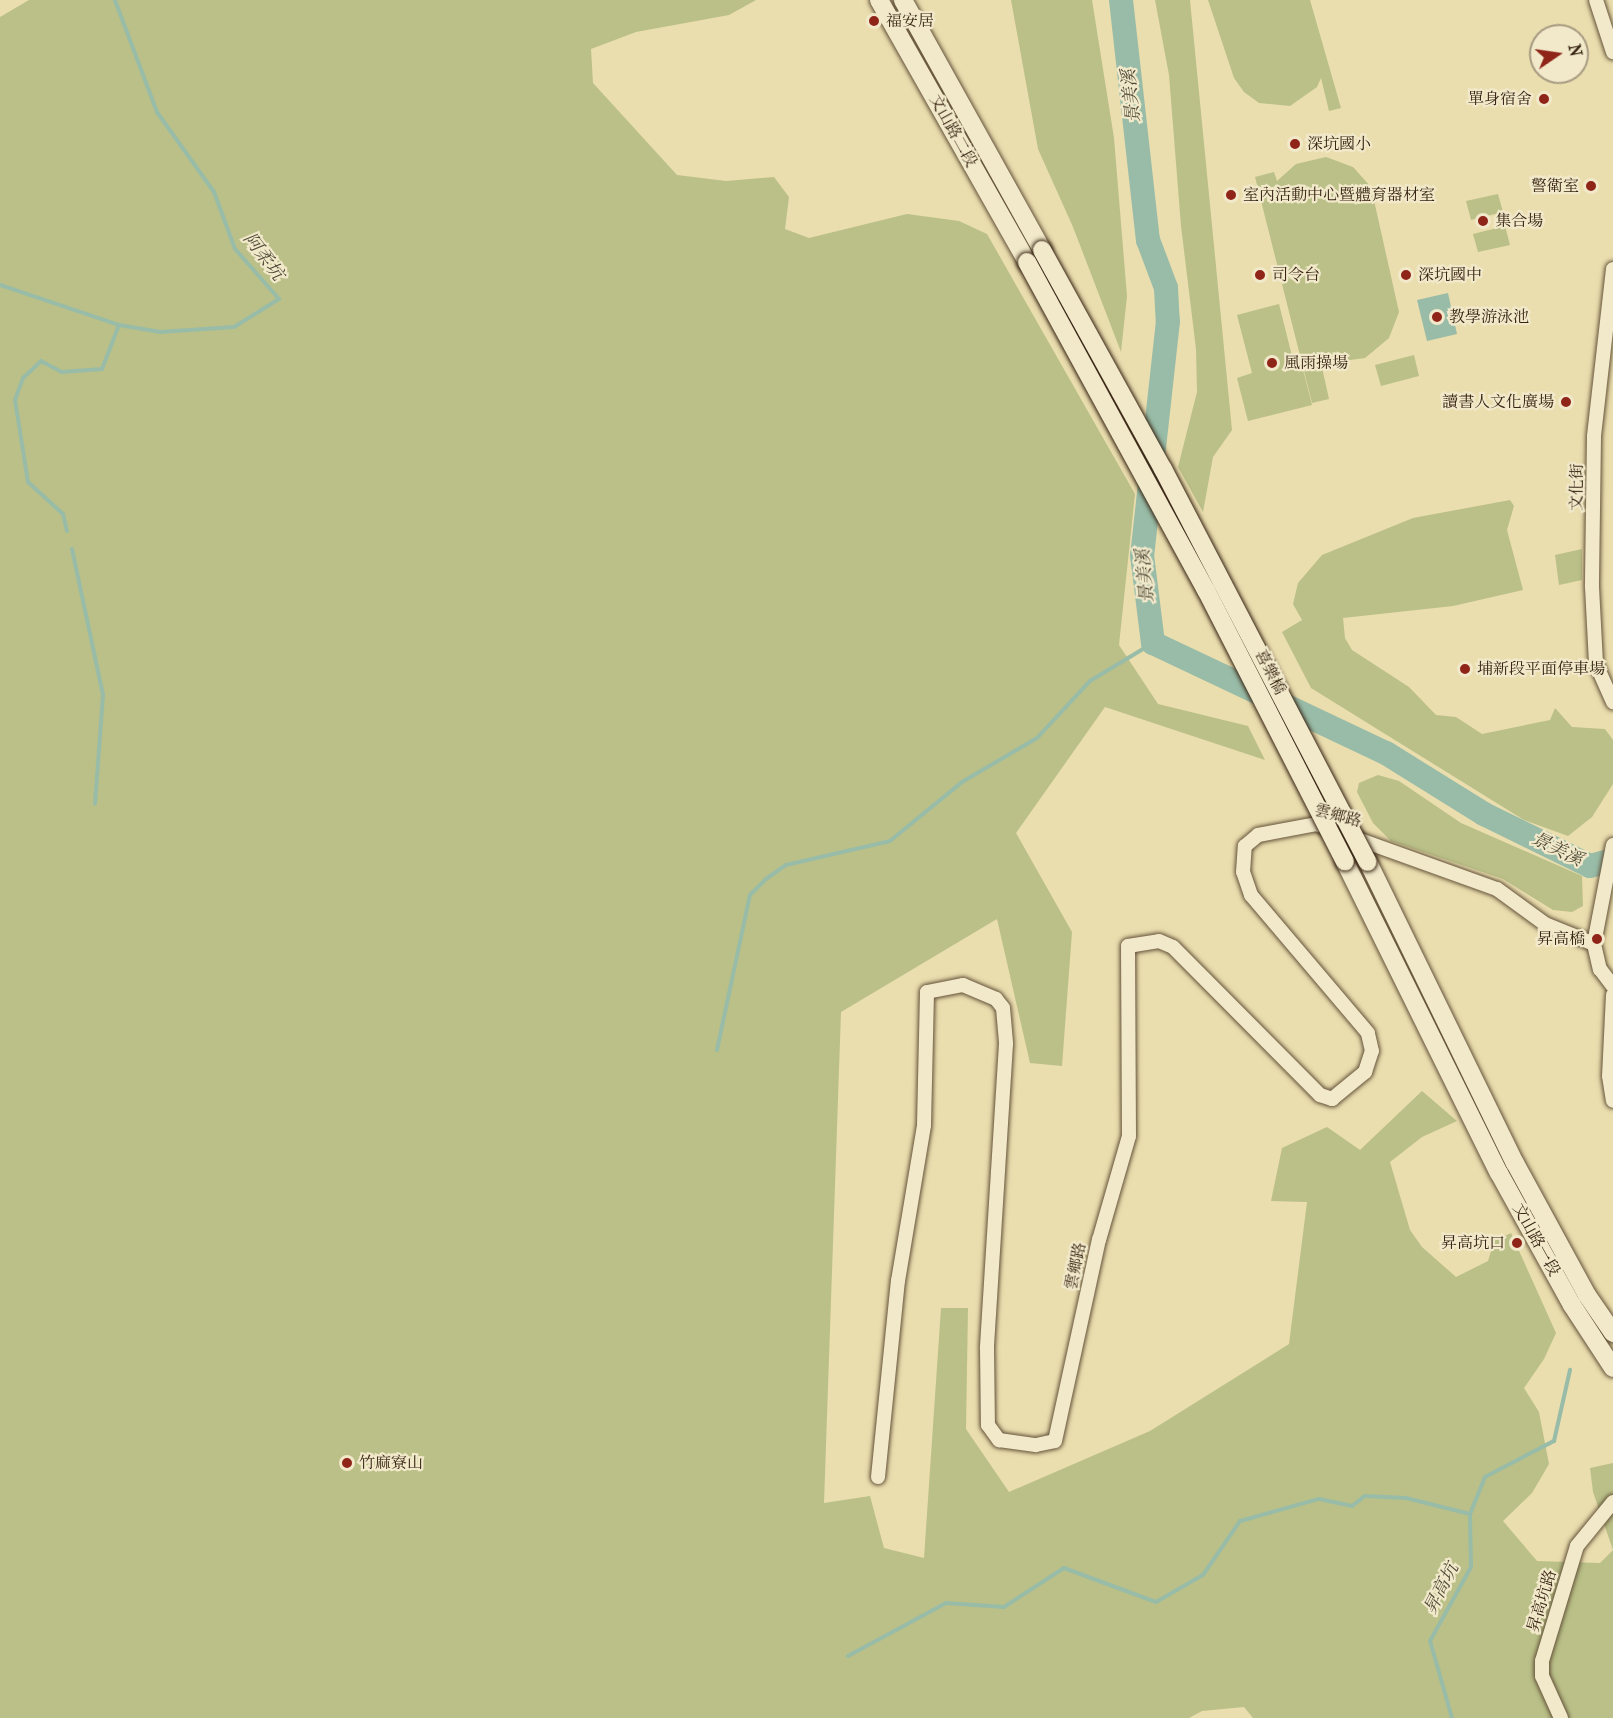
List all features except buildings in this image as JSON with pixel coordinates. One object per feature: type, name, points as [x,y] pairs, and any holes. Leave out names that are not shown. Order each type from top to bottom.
[{"type":"main road","name":"文山路二段","points":[[879,0],[1027,262]]},
{"type":"main road","name":"文山路二段","points":[[903,0],[1042,250]]},
{"type":"main road","name":"喜樂橋","points":[[1042,250],[1253,640],[1368,862],[1484,1101]]},
{"type":"main road","name":"喜樂橋","points":[[1027,262],[1212,601],[1467,1108]]},
{"type":"main road","name":"文山路一段","points":[[1484,1101],[1582,1286],[1613,1334]]},
{"type":"main road","name":"文山路一段","points":[[1467,1108],[1566,1295],[1613,1368]]},
{"type":"street","points":[[1596,0],[1613,52]]},
{"type":"street","name":"文化街","points":[[1613,269],[1594,437],[1592,587],[1596,664],[1613,702]]},
{"type":"street","name":"雲鄉路","points":[[878,1477],[898,1281],[924,1125],[927,992],[963,985],[983,991],[1003,1008],[1006,1044],[987,1348],[988,1425],[999,1440],[1036,1445],[1054,1441],[1099,1240],[1129,1137],[1128,946],[1159,941],[1173,947],[1320,1095],[1332,1099],[1365,1071],[1372,1051],[1368,1033],[1251,895],[1243,872],[1245,846],[1251,840],[1280,830],[1317,824],[1497,889],[1545,924],[1595,938]]},
{"type":"street","points":[[1613,845],[1595,938],[1600,969],[1613,986]]},
{"type":"street","points":[[1613,995],[1609,1076],[1613,1101]]},
{"type":"street","name":"昇高坑路","points":[[1561,1718],[1542,1676],[1542,1661],[1577,1546],[1613,1502]]},
{"type":"green space","points":[[29,0],[756,0],[729,15],[636,32],[591,49],[593,83],[677,175],[726,181],[774,177],[789,197],[785,229],[809,238],[907,214],[959,221],[987,234],[1135,494],[1119,645],[1158,704],[1248,726],[1265,760],[1105,707],[1016,833],[1072,932],[1062,1066],[1030,1063],[997,919],[841,1012],[824,1503],[870,1496],[884,1548],[924,1558],[941,1308],[968,1308],[966,1429],[1009,1492],[1150,1431],[1289,1344],[1307,1202],[1271,1201],[1282,1148],[1327,1127],[1360,1150],[1422,1091],[1457,1121],[1422,1137],[1390,1162],[1410,1230],[1422,1247],[1456,1277],[1488,1261],[1494,1241],[1511,1233],[1556,1333],[1544,1359],[1524,1388],[1539,1412],[1549,1464],[1532,1493],[1503,1521],[1537,1561],[1600,1563],[1613,1550],[1613,1718],[1253,1718],[1244,1707],[1202,1711],[1189,1718],[0,1718],[0,17]]},
{"type":"green space","points":[[1011,0],[1092,0],[1114,138],[1127,296],[1121,352],[1073,227],[1038,149]]},
{"type":"green space","points":[[1155,0],[1190,0],[1232,430],[1213,457],[1203,512],[1178,467],[1197,392],[1196,349],[1181,226],[1169,75]]},
{"type":"green space","points":[[1208,0],[1310,0],[1341,108],[1329,111],[1321,78],[1317,87],[1290,106],[1259,103],[1244,92],[1234,78]]},
{"type":"green space","points":[[1326,157],[1353,167],[1371,187],[1399,312],[1389,338],[1365,358],[1335,362],[1319,354],[1329,399],[1312,403],[1255,177],[1274,172],[1277,181],[1296,164]]},
{"type":"green space","points":[[1498,194],[1503,212],[1471,220],[1466,201]]},
{"type":"green space","points":[[1505,226],[1510,245],[1478,252],[1473,234]]},
{"type":"green space","name":"風雨操場","points":[[1279,304],[1294,364],[1301,362],[1312,405],[1248,421],[1237,378],[1252,373],[1237,315]]},
{"type":"green space","points":[[1414,355],[1419,376],[1381,386],[1375,365]]},
{"type":"green space","points":[[1510,500],[1514,506],[1507,530],[1523,590],[1453,606],[1343,618],[1345,638],[1352,650],[1409,687],[1436,715],[1456,717],[1482,734],[1550,720],[1555,708],[1572,727],[1605,729],[1613,740],[1613,784],[1592,817],[1568,836],[1524,820],[1311,688],[1282,632],[1302,620],[1293,604],[1298,583],[1322,555],[1413,518]]},
{"type":"green space","points":[[1582,549],[1582,580],[1559,585],[1555,555]]},
{"type":"green space","points":[[1378,775],[1399,781],[1461,823],[1582,876],[1583,906],[1572,912],[1553,910],[1503,879],[1391,841],[1373,823],[1357,792],[1359,783]]},
{"type":"green space","points":[[1613,1463],[1613,1550],[1593,1492],[1590,1468]]},
{"type":"shaded area","name":"教學游泳池","points":[[1448,293],[1457,334],[1427,341],[1417,300]]},
{"type":"waterway","name":"阿柔坑","points":[[0,285],[119,325],[160,332],[234,327],[279,299],[235,249],[214,192],[157,112],[115,0]]},
{"type":"waterway","name":"景美溪","points":[[1121,0],[1148,240],[1166,288],[1168,321],[1142,555],[1153,643],[1386,753],[1484,814],[1590,866],[1613,860]]},
{"type":"waterway","points":[[67,531],[63,514],[28,482],[15,400],[23,378],[41,361],[62,372],[102,369],[119,325]]},
{"type":"waterway","points":[[72,549],[103,695],[95,804]]},
{"type":"waterway","points":[[717,1050],[750,895],[766,879],[786,865],[890,841],[962,782],[1037,738],[1090,681],[1153,643]]},
{"type":"waterway","name":"昇高坑","points":[[1452,1718],[1430,1641],[1471,1567],[1470,1514],[1485,1477],[1554,1441],[1570,1370]]},
{"type":"waterway","points":[[848,1656],[946,1603],[1004,1607],[1064,1568],[1156,1602],[1203,1575],[1240,1521],[1319,1499],[1352,1506],[1365,1496],[1406,1498],[1470,1514]]},
{"type":"place","name":"福安居","points":[[874,21]]},
{"type":"place","name":"單身宿舍","points":[[1544,99]]},
{"type":"place","name":"深坑國小","points":[[1295,144]]},
{"type":"place","name":"警衛室","points":[[1591,186]]},
{"type":"place","name":"室內活動中心暨體育器材室","points":[[1231,195]]},
{"type":"place","name":"集合場","points":[[1483,221]]},
{"type":"place","name":"司令台","points":[[1260,275]]},
{"type":"place","name":"深坑國中","points":[[1406,275]]},
{"type":"place","name":"教學游泳池","points":[[1437,317]]},
{"type":"place","name":"風雨操場","points":[[1272,363]]},
{"type":"place","name":"讀書人文化廣場","points":[[1566,402]]},
{"type":"place","name":"埔新段平面停車場","points":[[1465,669]]},
{"type":"place","name":"昇高橋","points":[[1597,939]]},
{"type":"place","name":"昇高坑口","points":[[1517,1243]]},
{"type":"place","name":"竹麻寮山","points":[[347,1463]]}]
